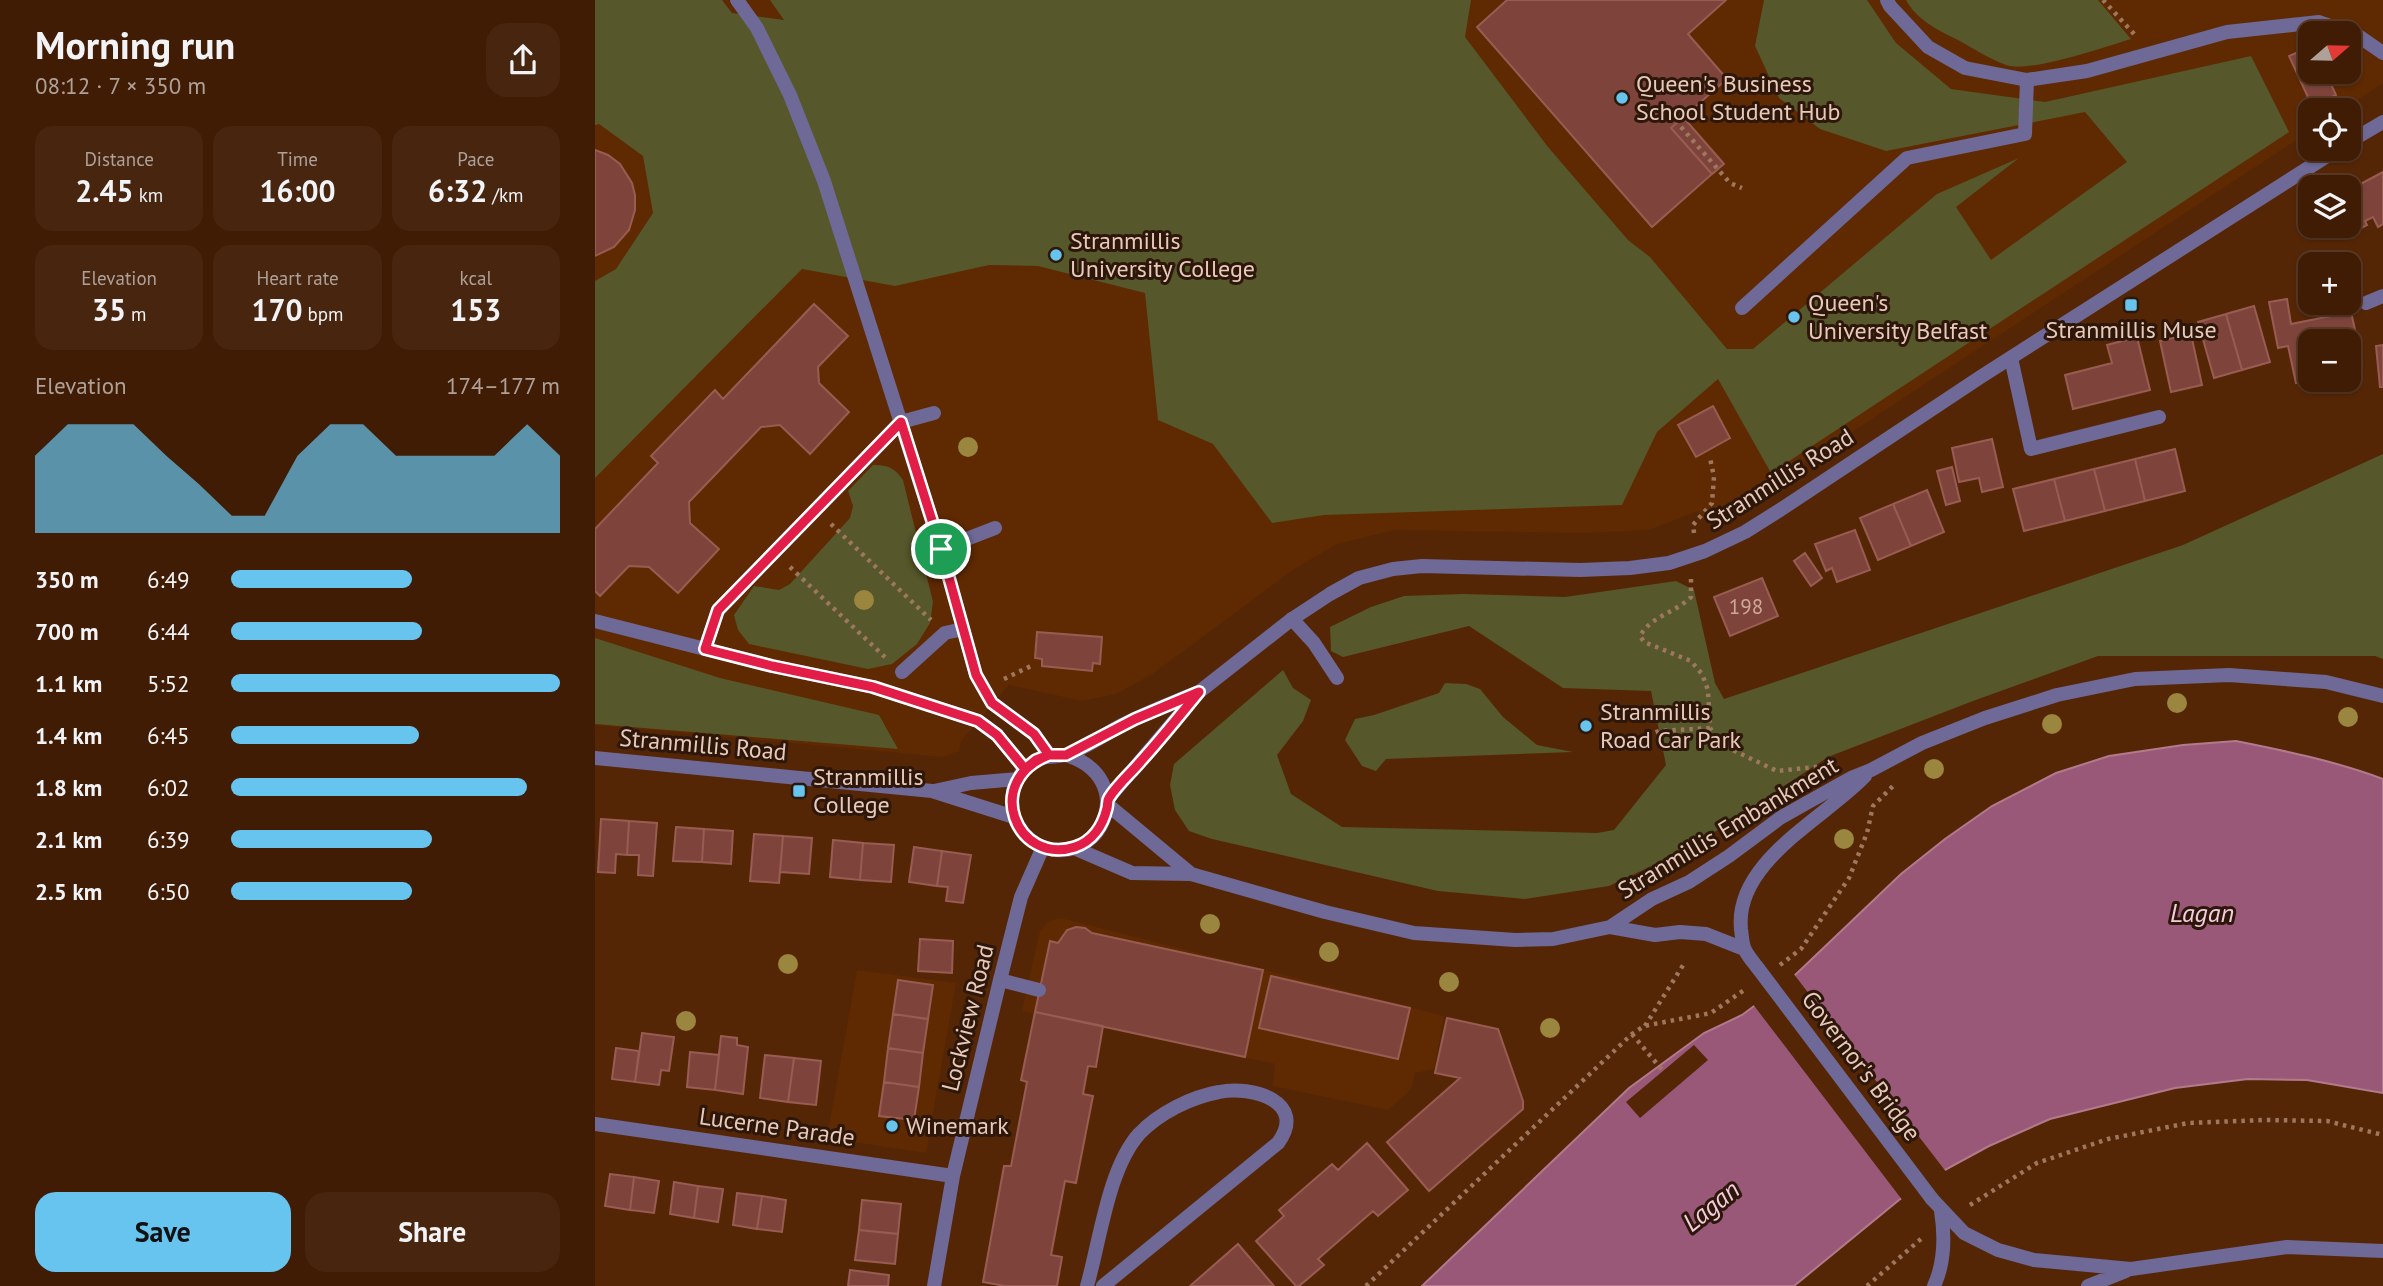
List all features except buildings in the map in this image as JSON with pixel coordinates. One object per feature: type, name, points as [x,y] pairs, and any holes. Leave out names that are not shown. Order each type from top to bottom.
[{"type":"street","points":[[737,0],[757,28],[790,95],[824,181],[941,549],[976,675],[992,703],[1034,734],[1049,755]]},
{"type":"street","points":[[1887,0],[1928,47],[1965,68],[2028,80],[2087,71],[2227,32],[2319,22],[2357,35],[2383,53]]},
{"type":"street","points":[[1742,308],[1907,158],[2025,134],[2028,80]]},
{"type":"street","points":[[2361,135],[2383,122]]},
{"type":"street","name":"Stranmillis Road","points":[[1108,802],[1199,692],[1292,619],[1360,578],[1393,569],[1422,566],[1580,570],[1630,568],[1669,563],[1745,533],[2011,358],[2319,161]]},
{"type":"street","points":[[2366,303],[2383,296]]},
{"type":"street","points":[[2011,358],[2031,449],[2159,417]]},
{"type":"street","points":[[705,649],[718,610],[901,422],[934,413]]},
{"type":"street","points":[[941,549],[995,528]]},
{"type":"street","points":[[1292,619],[1314,643],[1337,678]]},
{"type":"street","points":[[595,621],[772,666],[873,687],[978,721],[997,735],[1022,774]]},
{"type":"street","points":[[902,671],[945,633],[963,629]]},
{"type":"street","name":"Stranmillis Embankment","points":[[1074,848],[1132,873],[1191,874],[1325,912],[1428,935],[1515,940],[1553,939],[1610,927],[1652,899],[1689,882],[1780,818],[1851,778],[1922,743],[2057,695],[2135,679],[2243,676],[2326,682],[2383,696]]},
{"type":"street","name":"Stranmillis Road","points":[[1066,755],[1135,719],[1199,692]]},
{"type":"street","points":[[1049,755],[1066,755],[1081,760],[1094,769],[1103,782],[1108,802],[1102,823],[1095,834],[1074,848],[1058,850],[1043,847],[1030,840],[1020,830],[1012,803],[1013,790],[1022,774],[1036,760],[1049,755]]},
{"type":"street","name":"Stranmillis Road","points":[[595,758],[932,791],[1014,817]]},
{"type":"street","name":"Stranmillis Embankment","points":[[1610,927],[1655,935],[1680,932],[1706,934],[1744,949],[1740,916],[1751,882],[1773,855],[1857,785],[1871,770]]},
{"type":"street","name":"Stranmillis Road","points":[[932,791],[1022,774]]},
{"type":"street","name":"Stranmillis Embankment","points":[[1108,802],[1191,874]]},
{"type":"street","name":"Lockview Road","points":[[934,1286],[953,1176],[1000,980],[1021,897],[1043,847]]},
{"type":"street","name":"Governor's Bridge","points":[[1744,949],[1757,974],[1941,1211],[1964,1233],[1998,1250],[2034,1260],[2131,1269]]},
{"type":"street","points":[[1000,980],[1039,990]]},
{"type":"street","points":[[1087,1286],[1118,1166],[1139,1134],[1189,1101],[1220,1091],[1245,1091],[1267,1095],[1282,1106],[1288,1122],[1278,1143],[1103,1286]]},
{"type":"street","name":"Lucerne Parade","points":[[595,1124],[953,1176]]},
{"type":"street","points":[[1934,1286],[1943,1256],[1941,1211]]},
{"type":"street","points":[[2088,1286],[2131,1269],[2287,1247],[2383,1251]]},
{"type":"path","points":[[2103,0],[2151,54]]},
{"type":"path","points":[[1681,127],[1730,183],[1742,188]]},
{"type":"path","points":[[1710,458],[1714,477],[1712,503],[1693,525],[1691,597],[1682,606],[1653,620],[1640,636],[1644,642],[1656,649],[1691,661],[1702,674],[1708,691],[1710,729],[1721,744],[1777,771],[1828,766]]},
{"type":"path","points":[[818,507],[824,517],[945,633]]},
{"type":"path","points":[[771,556],[783,561],[902,671]]},
{"type":"path","points":[[985,691],[1033,665]]},
{"type":"path","points":[[1640,739],[1659,731],[1710,729]]},
{"type":"path","points":[[1779,965],[1801,950],[1849,878],[1867,833],[1873,806],[1896,783],[1905,778]]},
{"type":"path","points":[[1644,1026],[1685,962]]},
{"type":"path","points":[[1366,1286],[1632,1034],[1644,1026],[1711,1013],[1757,974]]},
{"type":"path","points":[[1632,1034],[1663,1071]]},
{"type":"path","points":[[1970,1205],[2038,1163],[2108,1139],[2188,1123],[2327,1121],[2383,1135]]},
{"type":"path","points":[[1867,1286],[1923,1237]]},
{"type":"shaded area","name":"Stranmillis University College","points":[[595,0],[2383,0],[2383,83],[2360,98],[2298,98],[2298,139],[1765,489],[1705,522],[1698,511],[1649,530],[1582,533],[1395,530],[1337,544],[1293,570],[1151,675],[1116,694],[1082,701],[1009,685],[961,741],[959,751],[943,757],[595,725]]},
{"type":"shaded area","points":[[595,0],[722,0],[732,13],[784,20],[770,0],[1471,0],[1465,37],[1548,147],[1628,240],[1650,257],[1727,349],[1753,349],[1937,194],[2019,158],[1956,207],[1991,260],[2127,162],[2085,112],[1886,151],[1820,129],[1779,98],[1755,46],[1764,0],[1867,0],[1896,43],[1951,89],[2045,102],[2251,56],[2289,132],[1771,473],[1718,379],[1657,432],[1622,505],[1324,515],[1272,523],[1213,444],[1158,420],[1145,293],[1038,266],[989,265],[895,286],[802,269],[595,478],[595,281],[616,269],[653,213],[643,156],[599,124],[595,125]]},
{"type":"shaded area","points":[[1906,0],[2098,0],[2131,39],[2052,62],[2010,66],[1934,28],[1915,13]]},
{"type":"shaded area","points":[[2383,454],[2383,659],[2375,656],[2098,656],[1828,757],[1692,847],[1609,886],[1525,899],[1438,891],[1212,839],[1189,831],[1175,810],[1170,785],[1174,764],[1283,670],[1293,688],[1311,700],[1303,721],[1277,755],[1291,794],[1342,827],[1597,833],[1614,830],[1666,765],[1651,691],[1563,688],[1469,626],[1343,657],[1331,651],[1330,627],[1371,607],[1404,596],[1463,594],[1565,597],[1676,581],[1694,590],[1715,683],[1724,699],[2183,545]]},
{"type":"shaded area","points":[[873,465],[891,468],[903,480],[933,602],[930,623],[917,644],[892,664],[868,669],[749,644],[738,630],[734,615],[754,586],[779,590],[790,584],[850,518],[853,506],[848,491]]},
{"type":"shaded area","points":[[595,638],[720,678],[879,715],[898,749],[595,724]]},
{"type":"shaded area","points":[[1445,683],[1466,684],[1480,689],[1503,717],[1537,745],[1573,752],[1386,759],[1376,771],[1362,766],[1345,740],[1355,719],[1439,693]]},
{"type":"shaded area","points":[[1061,918],[1444,1016],[1434,1069],[1415,1073],[1411,1090],[1388,1110],[1273,1086],[1275,1064],[1022,1011],[1040,931],[1049,921]]},
{"type":"shaded area","points":[[857,970],[956,983],[926,1153],[827,1138]]},
{"type":"water","name":"Lagan","points":[[2236,741],[2329,762],[2383,779],[2383,1093],[2307,1080],[2248,1079],[2175,1088],[2050,1119],[1989,1146],[1930,1178],[1794,1286],[1422,1286],[1629,1088],[1704,1033],[1742,1015],[1793,977],[1901,874],[1992,806],[2056,773],[2109,756],[2183,745]]},
{"type":"pier","points":[[1793,973],[1947,1173],[1903,1201],[1752,1003]]},
{"type":"pier","points":[[1694,1045],[1708,1060],[1640,1118],[1626,1102]]},
{"type":"place","name":"Queen's Business School Student Hub","points":[[1622,98]]},
{"type":"place","name":"Stranmillis University College","points":[[1056,255]]},
{"type":"place","name":"Stranmillis Muse","points":[[2131,305]]},
{"type":"place","name":"Queen's University Belfast","points":[[1794,317]]},
{"type":"place","name":"Stranmillis Road Car Park","points":[[1586,726]]},
{"type":"place","name":"Stranmillis College","points":[[799,791]]},
{"type":"place","name":"Winemark","points":[[892,1126]]},
{"type":"route","points":[[941,549],[901,422],[718,610],[705,649],[873,687],[978,721],[997,735],[1025,769],[1036,760],[1049,755],[1066,755],[1135,719],[1199,692],[1108,800],[1102,823],[1095,834],[1074,848],[1058,850],[1043,847],[1020,830],[1014,817],[1013,790],[1018,779],[1036,760],[1049,755],[1034,734],[992,703],[976,675],[941,549]]}]
